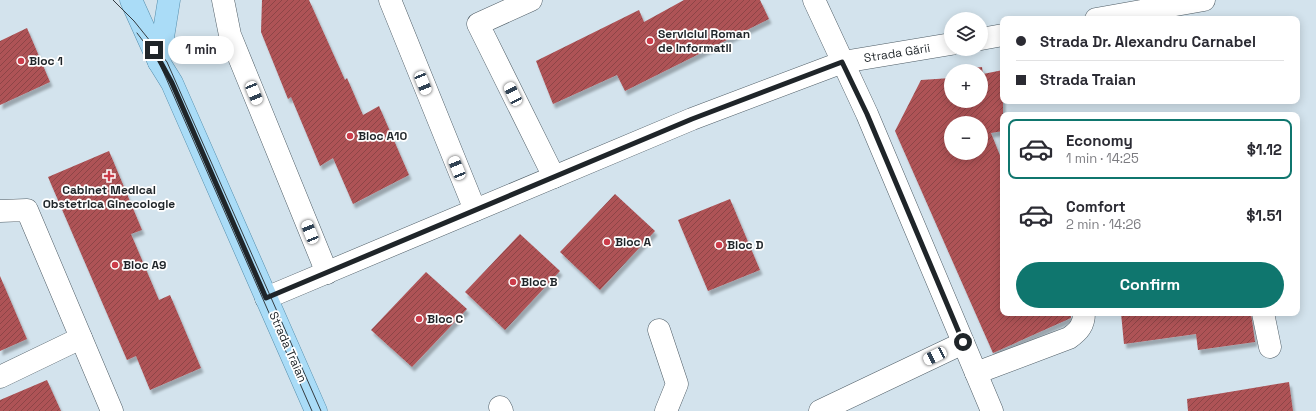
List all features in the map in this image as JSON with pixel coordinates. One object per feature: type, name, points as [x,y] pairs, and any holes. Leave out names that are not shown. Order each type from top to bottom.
[{"type":"main road","name":"Strada Traian","points":[[131,0],[159,62],[172,83],[316,411]]},
{"type":"main road","points":[[159,62],[169,0]]},
{"type":"street","points":[[223,0],[230,35],[327,273]]},
{"type":"street","points":[[390,0],[475,210]]},
{"type":"street","points":[[531,0],[478,24],[554,177]]},
{"type":"street","points":[[814,0],[867,114],[992,411]]},
{"type":"street","points":[[1113,16],[1204,0]]},
{"type":"street","points":[[988,38],[1000,36]]},
{"type":"street","name":"Strada Gării","points":[[266,298],[692,119],[842,62],[944,45]]},
{"type":"street","points":[[0,211],[27,210],[112,411]]},
{"type":"street","points":[[976,373],[1070,338],[1078,332],[1083,324],[1084,316]]},
{"type":"street","points":[[1264,316],[1270,347]]},
{"type":"street","points":[[659,330],[677,384],[666,411]]},
{"type":"street","points":[[0,377],[81,338]]},
{"type":"street","points":[[820,411],[963,342]]},
{"type":"building","points":[[262,0],[309,0],[345,80],[347,78],[363,115],[379,106],[409,175],[353,204],[333,158],[320,166],[291,97],[288,99],[261,32]]},
{"type":"building","name":"Serviciul Roman de Informatii","points":[[684,0],[760,0],[769,19],[625,91],[617,75],[553,104],[536,61],[639,10],[644,22]]},
{"type":"building","name":"Bloc 1","points":[[27,28],[50,82],[0,105],[0,41]]},
{"type":"building","points":[[1000,71],[1000,104],[1003,104],[1003,112],[1000,112],[1000,132],[991,133],[1000,156],[1000,316],[1071,316],[1071,318],[993,353],[895,131],[921,80],[944,78],[944,108],[988,108],[988,73]]},
{"type":"building","name":"Bloc A9","points":[[109,151],[142,230],[131,234],[159,300],[170,295],[201,368],[150,390],[136,356],[127,360],[48,177]]},
{"type":"building","name":"Bloc A","points":[[615,194],[655,231],[600,290],[560,252]]},
{"type":"building","name":"Bloc D","points":[[730,199],[760,270],[708,291],[678,220]]},
{"type":"building","name":"Bloc B","points":[[520,234],[560,271],[505,330],[465,292]]},
{"type":"building","name":"Bloc C","points":[[426,272],[467,309],[412,367],[371,330]]},
{"type":"building","points":[[0,276],[27,339],[0,351]]},
{"type":"building","points":[[1121,316],[1251,316],[1255,342],[1198,350],[1196,334],[1124,344]]},
{"type":"building","points":[[47,380],[61,411],[0,411],[0,400]]},
{"type":"building","points":[[1289,382],[1293,411],[1188,411],[1187,399]]},
{"type":"tram line","points":[[113,0],[134,21],[167,62],[321,411]]},
{"type":"tram line","points":[[137,33],[159,62],[312,411]]},
{"type":"place","name":"Serviciul Roman de Informatii","points":[[650,41]]},
{"type":"place","name":"Bloc 1","points":[[21,61]]},
{"type":"place","name":"Bloc A10","points":[[350,136]]},
{"type":"place","name":"Cabinet Medical Obstetrica Ginecologie","points":[[109,176]]},
{"type":"place","name":"Bloc A","points":[[607,242]]},
{"type":"place","name":"Bloc D","points":[[719,245]]},
{"type":"place","name":"Bloc A9","points":[[115,265]]},
{"type":"place","name":"Bloc B","points":[[513,282]]},
{"type":"place","name":"Bloc C","points":[[419,319]]},
{"type":"route","points":[[154,50],[159,62],[172,83],[226,210],[266,298],[692,119],[842,62],[867,114],[963,342]]}]
